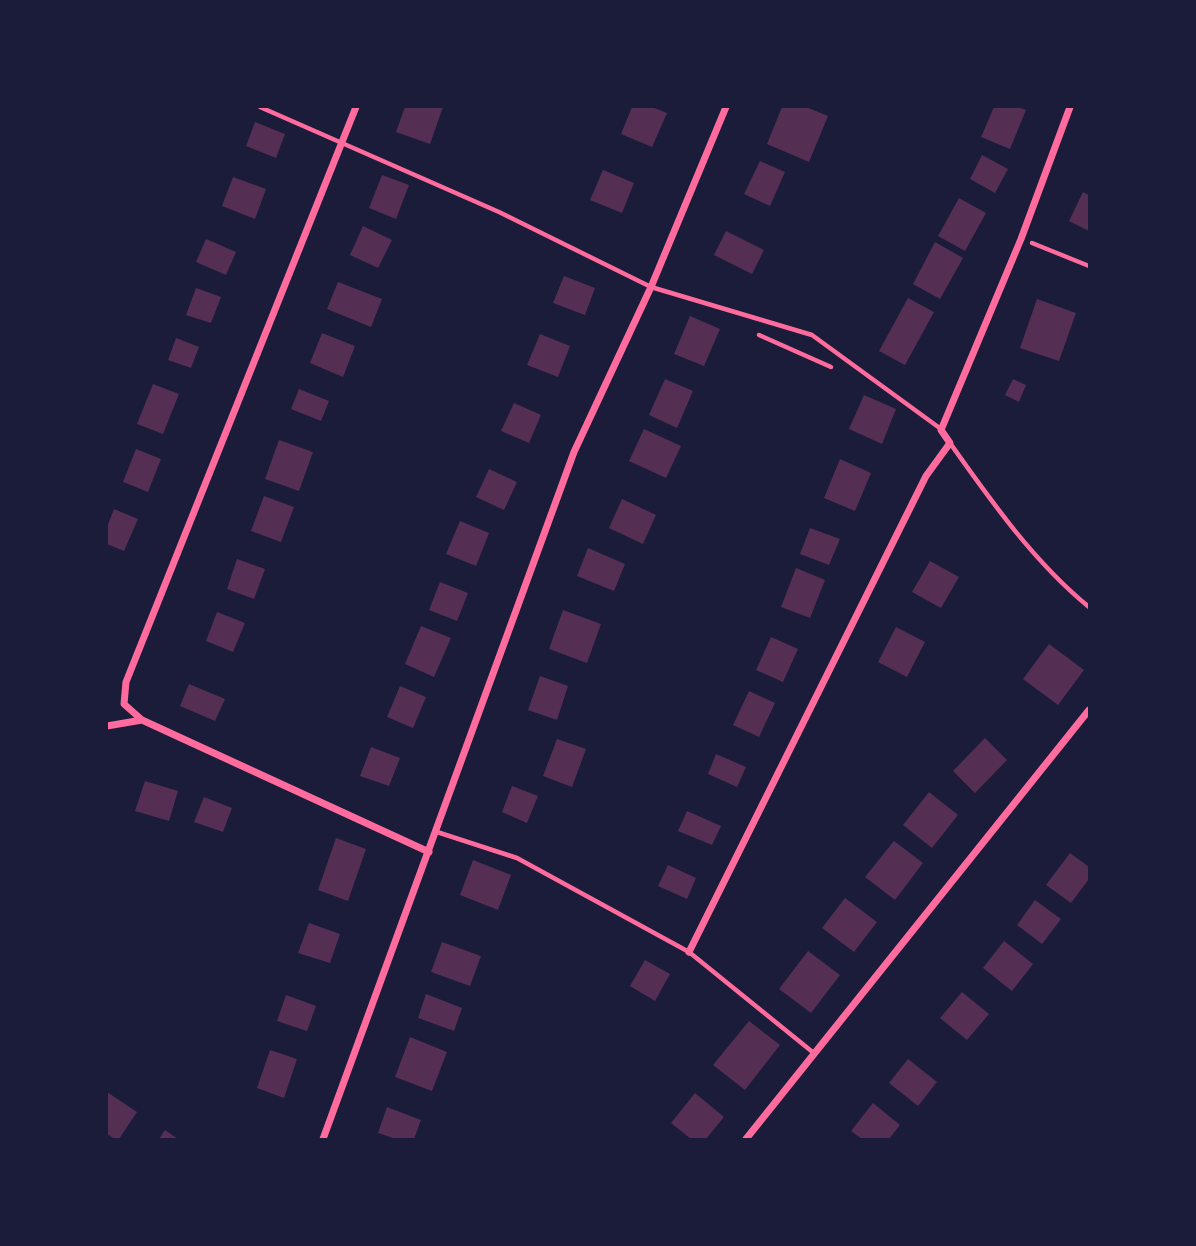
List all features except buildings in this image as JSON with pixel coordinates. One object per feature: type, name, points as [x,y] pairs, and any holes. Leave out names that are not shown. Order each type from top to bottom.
[{"type":"street","points":[[356,107],[126,682],[124,704],[142,720],[429,852]]},
{"type":"street","points":[[324,1139],[575,452],[651,287],[726,107]]},
{"type":"street","points":[[689,952],[926,476],[950,443],[942,430],[1021,239],[1070,107]]},
{"type":"street","points":[[746,1139],[1089,710]]},
{"type":"street","points":[[107,726],[142,720]]},
{"type":"lane","points":[[260,107],[499,212],[651,287],[812,335],[942,430]]},
{"type":"lane","points":[[950,443],[996,509],[1070,591],[1089,607]]},
{"type":"lane","points":[[437,832],[517,858],[689,952],[815,1054]]},
{"type":"path","points":[[1021,239],[1089,266]]},
{"type":"path","points":[[753,332],[842,371]]}]
